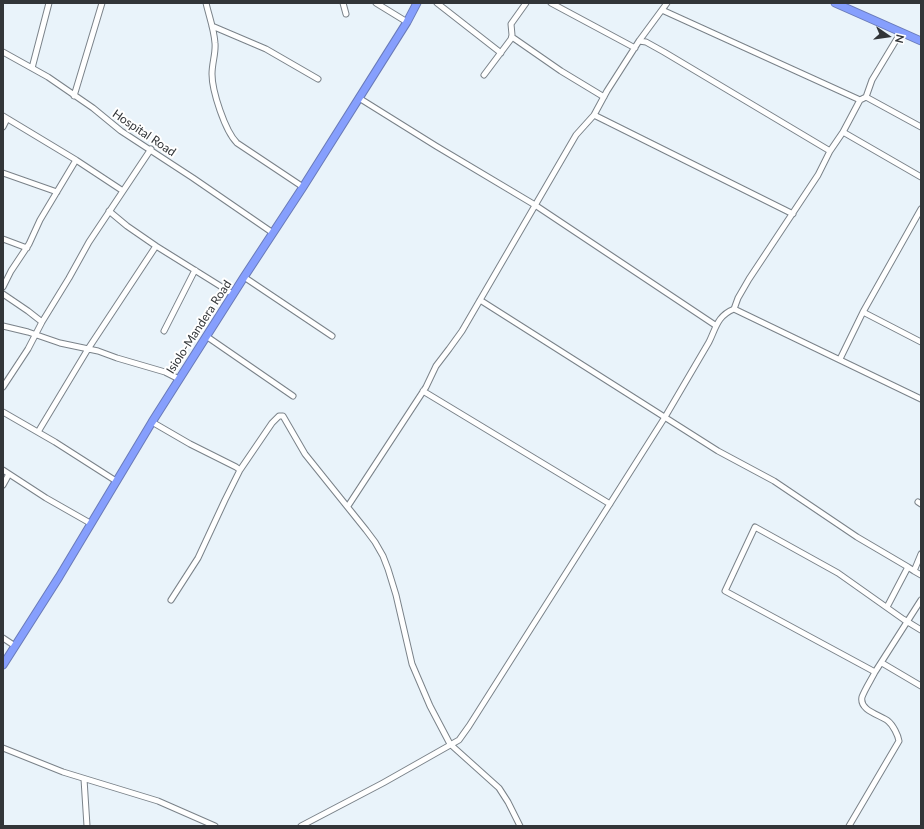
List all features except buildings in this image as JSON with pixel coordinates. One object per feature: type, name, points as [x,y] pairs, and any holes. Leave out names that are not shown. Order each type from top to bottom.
[{"type":"highway","name":"Isiolo-Mandera Road","points":[[3,665],[152,422],[303,187],[418,3]]},
{"type":"highway","points":[[835,3],[921,42]]},
{"type":"street","points":[[32,68],[48,3]]},
{"type":"street","points":[[74,96],[102,3]]},
{"type":"street","points":[[206,3],[215,44],[213,85],[231,138],[303,187]]},
{"type":"street","points":[[343,3],[346,14]]},
{"type":"street","points":[[376,3],[407,22]]},
{"type":"street","points":[[437,3],[501,53]]},
{"type":"street","points":[[484,75],[512,37],[511,24],[526,3]]},
{"type":"street","points":[[551,3],[635,48]]},
{"type":"street","points":[[348,506],[423,391],[436,366],[454,343],[576,135],[594,115],[639,41],[667,3]]},
{"type":"street","points":[[662,10],[860,100]]},
{"type":"street","points":[[212,26],[266,48],[318,79]]},
{"type":"street","points":[[301,826],[383,783],[459,740],[665,417],[709,342],[715,325],[725,315],[734,309],[738,298],[749,279],[794,214],[818,175],[830,151],[844,132],[860,100],[866,97],[872,80],[900,32]]},
{"type":"street","points":[[512,37],[561,71],[604,97]]},
{"type":"street","points":[[639,41],[646,42],[664,52],[830,151]]},
{"type":"street","name":"Hospital Road","points":[[3,52],[32,68],[74,96],[121,131],[150,149],[273,233]]},
{"type":"street","points":[[866,97],[921,127]]},
{"type":"street","points":[[359,98],[535,205],[715,325]]},
{"type":"street","points":[[594,115],[794,214]]},
{"type":"street","points":[[3,127],[5,117],[76,160],[123,191]]},
{"type":"street","points":[[844,132],[921,177]]},
{"type":"street","points":[[3,387],[28,349],[42,322],[89,242],[150,149]]},
{"type":"street","points":[[3,287],[27,248],[36,226],[76,160]]},
{"type":"street","points":[[3,173],[57,192]]},
{"type":"street","points":[[840,359],[863,312],[921,209]]},
{"type":"street","points":[[109,211],[156,246],[233,294]]},
{"type":"street","points":[[3,239],[27,248]]},
{"type":"street","points":[[38,432],[88,349],[156,246]]},
{"type":"street","points":[[164,331],[195,270]]},
{"type":"street","points":[[244,277],[332,336]]},
{"type":"street","points":[[3,294],[42,322]]},
{"type":"street","points":[[480,300],[718,451],[774,481],[857,537],[921,575]]},
{"type":"street","points":[[734,309],[921,399]]},
{"type":"street","points":[[863,312],[921,342]]},
{"type":"street","points":[[3,326],[60,343],[98,351],[165,372],[179,379]]},
{"type":"street","points":[[206,336],[293,396]]},
{"type":"street","points":[[423,391],[610,504]]},
{"type":"street","points":[[3,412],[116,481]]},
{"type":"street","points":[[171,600],[198,558],[240,470],[272,422],[281,415],[305,454],[348,506],[375,542],[383,556],[396,595],[412,664],[430,706],[450,744],[499,788],[520,826]]},
{"type":"street","points":[[152,422],[202,451],[236,466],[240,470]]},
{"type":"street","points":[[3,470],[46,498],[90,523]]},
{"type":"street","points":[[3,485],[10,474]]},
{"type":"street","points":[[875,672],[725,591],[755,527],[838,573],[921,630]]},
{"type":"street","points":[[914,571],[921,554]]},
{"type":"street","points":[[887,607],[908,567]]},
{"type":"street","points":[[849,826],[899,740],[889,722],[868,710],[863,704],[862,698],[875,672],[921,600]]},
{"type":"street","points":[[3,638],[15,646]]},
{"type":"street","points":[[882,663],[921,686]]},
{"type":"street","points":[[3,748],[84,779],[158,801],[215,826]]},
{"type":"street","points":[[84,779],[87,826]]}]
